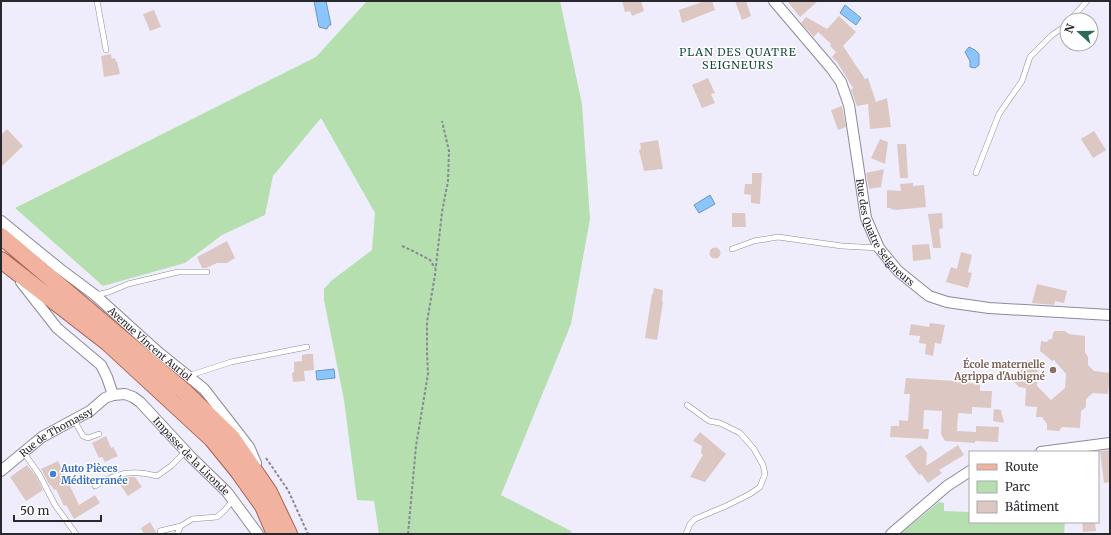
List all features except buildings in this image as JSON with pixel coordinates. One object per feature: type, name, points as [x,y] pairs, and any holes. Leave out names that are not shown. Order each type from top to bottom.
[{"type":"main road","name":"Avenue Vincent Auriol","points":[[1,236],[189,396],[232,438],[269,492],[289,534]]},
{"type":"main road","points":[[4,262],[108,343],[212,439],[238,471],[263,506],[275,534]]},
{"type":"street","name":"Rue des Quatre Seigneurs","points":[[774,1],[831,68],[841,82],[849,105],[866,218],[879,248],[898,271],[921,291],[947,302],[989,308],[1110,315]]},
{"type":"street","name":"Avenue Vincent Auriol","points":[[1,221],[60,269],[95,295],[158,352],[204,389],[249,447],[269,492]]},
{"type":"street","points":[[4,262],[57,328],[101,365],[113,395]]},
{"type":"street","name":"Impasse de la Lironde","points":[[113,395],[125,394],[140,402],[227,492],[258,534]]},
{"type":"street","name":"Rue de Thomassy","points":[[1,471],[42,438],[90,411],[105,398],[113,395]]},
{"type":"street","points":[[1049,451],[1110,443]]},
{"type":"street","points":[[891,534],[947,486],[969,472]]},
{"type":"lane","points":[[97,1],[106,50]]},
{"type":"lane","points":[[1077,12],[1086,1]]},
{"type":"lane","points":[[976,173],[999,114],[1022,81],[1030,57],[1052,35],[1059,30]]},
{"type":"lane","points":[[732,249],[754,241],[778,237],[842,246],[879,248]]},
{"type":"lane","points":[[95,295],[109,292],[128,284],[178,272],[207,272]]},
{"type":"lane","points":[[188,376],[231,362],[307,347]]},
{"type":"lane","points":[[686,534],[690,524],[695,519],[726,506],[750,494],[760,487],[765,474],[763,465],[754,449],[740,433],[720,423],[709,421],[687,405]]},
{"type":"lane","points":[[74,420],[83,436],[88,438],[99,434]]},
{"type":"lane","points":[[95,486],[116,475],[129,472],[157,476],[171,466],[186,451]]},
{"type":"lane","points":[[24,453],[39,474],[55,505],[76,534]]},
{"type":"lane","points":[[160,531],[181,526],[192,520],[217,517],[226,510],[233,500]]},
{"type":"lane","points":[[177,534],[181,526]]},
{"type":"path","points":[[408,534],[416,446],[428,374],[427,322],[436,269],[442,212],[448,181],[449,151],[442,121]]},
{"type":"path","points":[[402,246],[430,260],[436,269]]},
{"type":"green space","points":[[367,1],[560,1],[582,104],[590,219],[571,324],[501,495],[571,531],[572,534],[379,534],[374,501],[357,500],[344,400],[324,300],[324,289],[331,281],[372,250],[375,213],[321,118],[273,176],[265,215],[222,235],[185,263],[103,286],[15,208],[316,57]]},
{"type":"green space","points":[[939,502],[944,503],[944,511],[969,512],[969,523],[1065,523],[1064,534],[900,534]]},
{"type":"water","points":[[314,1],[326,1],[331,25],[329,25],[327,29],[319,27]]},
{"type":"water","points":[[845,5],[861,18],[856,25],[840,13]]},
{"type":"water","points":[[969,47],[979,54],[979,65],[975,68],[970,67],[970,61],[965,52]]},
{"type":"water","points":[[710,195],[715,204],[699,213],[694,205]]},
{"type":"water","points":[[334,369],[335,378],[317,380],[316,371]]},
{"type":"place","name":"École maternelle Agrippa d'Aubigné","points":[[1053,370]]},
{"type":"place","name":"Auto Pièces Méditerranée","points":[[53,474]]},
{"type":"district","name":"PLAN DES QUATRE SEIGNEURS","points":[[738,58]]}]
